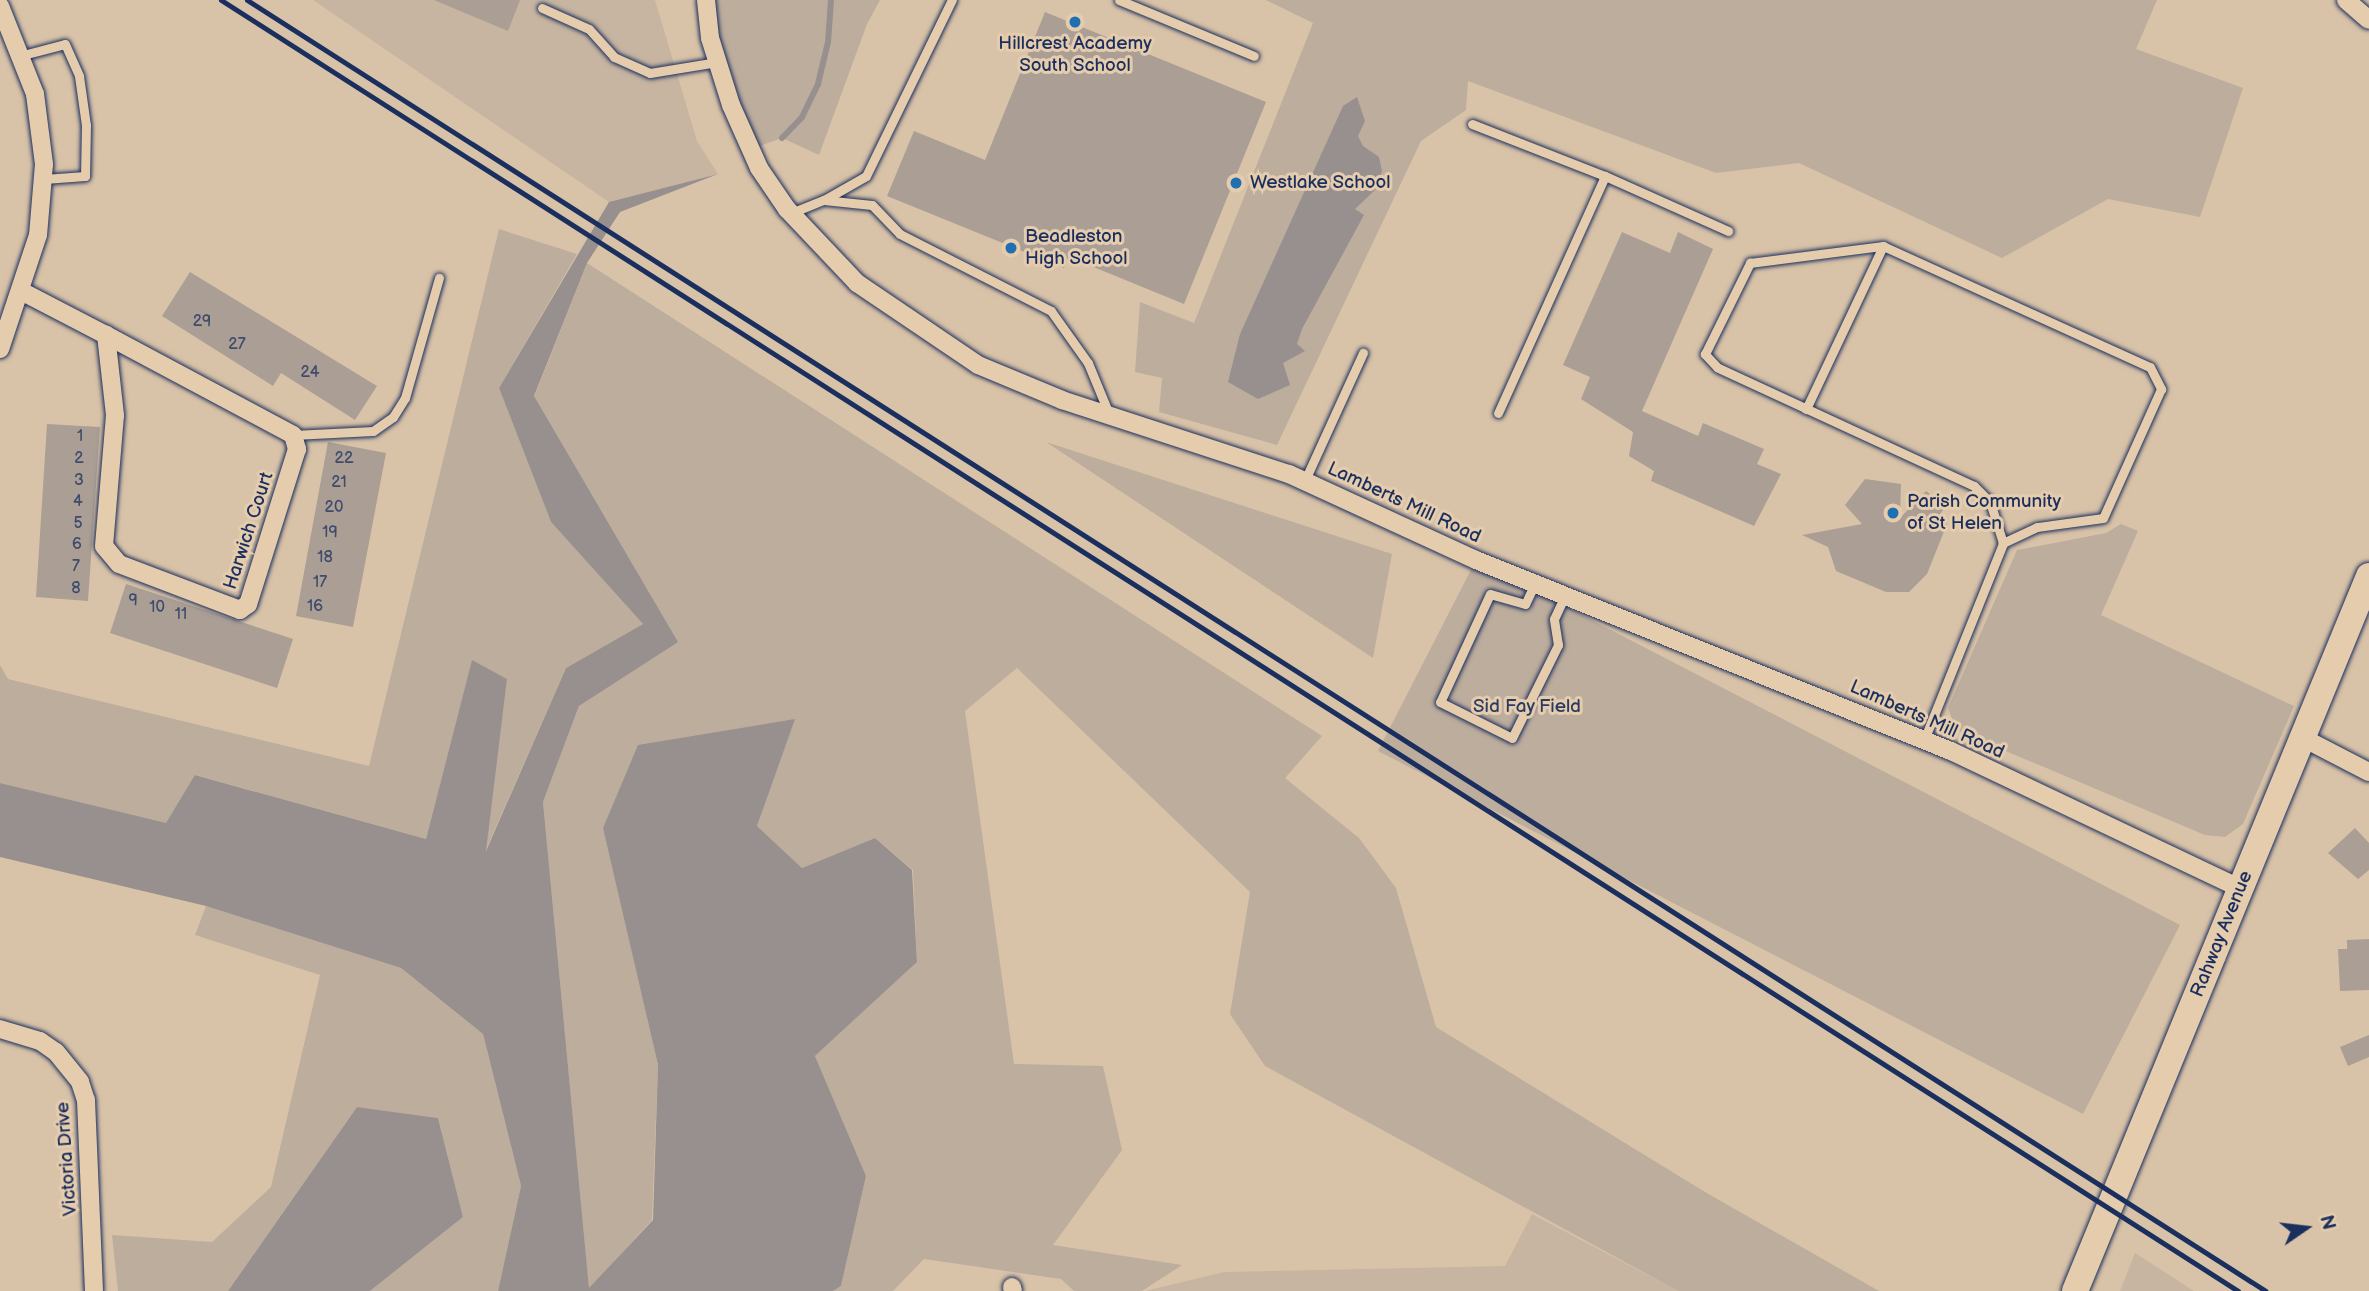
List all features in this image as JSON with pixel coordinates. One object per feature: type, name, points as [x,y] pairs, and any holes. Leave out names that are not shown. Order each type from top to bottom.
[{"type":"street","name":"Lamberts Mill Road","points":[[706,0],[717,62],[759,168],[791,213],[858,283],[978,365],[1109,414],[1305,480],[1535,583],[1924,740],[2241,889]]},
{"type":"street","points":[[2346,0],[2369,20]]},
{"type":"street","points":[[0,6],[23,55],[41,129],[44,179],[38,235],[0,349]]},
{"type":"street","points":[[21,291],[293,435]]},
{"type":"street","name":"Harwich Court","points":[[106,335],[115,415],[104,546],[119,564],[233,610],[248,604],[297,449],[293,435]]},
{"type":"street","name":"Rahway Avenue","points":[[2074,1291],[2369,576]]},
{"type":"street","points":[[2303,738],[2369,772]]},
{"type":"street","name":"Victoria Drive","points":[[0,1029],[40,1041],[56,1052],[80,1082],[86,1100],[94,1291]]},
{"type":"lane","points":[[791,213],[824,200],[866,176],[952,0]]},
{"type":"lane","points":[[1119,0],[1254,56]]},
{"type":"lane","points":[[542,8],[589,29],[614,57],[650,73],[717,62]]},
{"type":"lane","points":[[23,55],[65,44],[79,76],[86,125],[85,176],[44,179]]},
{"type":"lane","points":[[1472,124],[1605,176],[1728,231]]},
{"type":"lane","points":[[1498,413],[1605,176]]},
{"type":"lane","points":[[824,200],[872,205],[900,234],[1051,311],[1088,363],[1109,414]]},
{"type":"lane","points":[[1806,409],[1882,247]]},
{"type":"lane","points":[[1924,740],[2003,543],[1990,502],[1974,486],[1717,367],[1705,354],[1749,262],[1882,247],[2150,367],[2161,389],[2103,518],[2037,527],[2003,543]]},
{"type":"lane","points":[[293,435],[373,431],[393,417],[405,398],[439,278]]},
{"type":"lane","points":[[1305,480],[1363,353]]},
{"type":"lane","points":[[1535,583],[1525,604],[1490,594],[1440,702],[1512,738],[1558,645],[1555,619],[1565,594]]},
{"type":"shaded area","points":[[313,0],[655,0],[697,141],[718,174],[609,202]]},
{"type":"shaded area","points":[[1357,97],[1365,121],[1358,136],[1363,146],[1379,157],[1382,171],[1376,189],[1355,209],[1364,215],[1302,329],[1297,344],[1305,351],[1283,363],[1290,385],[1258,399],[1228,382],[1240,334],[1343,106]]},
{"type":"shaded area","points":[[718,174],[620,212],[587,263],[534,396],[678,642],[579,706],[543,802],[589,1288],[653,1220],[658,1065],[603,828],[638,745],[795,719],[757,826],[802,868],[875,838],[912,870],[917,962],[815,1056],[866,1176],[841,1286],[833,1291],[498,1291],[521,1186],[483,1034],[401,968],[206,906],[0,857],[0,783],[166,823],[195,775],[426,839],[472,660],[507,679],[486,851],[566,668],[643,624],[551,522],[499,388],[609,202]]},
{"type":"shaded area","points":[[357,1107],[438,1118],[463,1217],[370,1291],[228,1291]]},
{"type":"shaded area","points":[[1532,1214],[1678,1291],[1145,1291],[1224,1272],[1505,1266]]},
{"type":"shaded area","points":[[2135,1253],[2194,1291],[2120,1291]]},
{"type":"green space","points":[[712,0],[880,0],[867,24],[819,155],[782,138],[751,149],[731,105]]},
{"type":"green space","points":[[1266,0],[2157,0],[2136,49],[2243,88],[2200,217],[2108,199],[2002,258],[1799,163],[1716,173],[1468,81],[1466,110],[1421,141],[1277,445],[1159,412],[1162,378],[1135,372],[1140,302],[1194,323],[1313,23]]},
{"type":"green space","points":[[499,229],[577,254],[499,388],[551,522],[643,624],[566,668],[484,854],[507,679],[472,661],[426,839],[196,775],[166,824],[0,783],[0,665],[8,679],[369,766]]},
{"type":"green space","points":[[587,263],[1322,736],[1285,778],[1359,838],[1396,888],[1436,1027],[1705,1192],[1879,1291],[1678,1291],[1265,1066],[1230,1014],[1250,892],[1017,668],[965,711],[1014,1064],[1103,1066],[1122,1150],[1053,1245],[1182,1265],[1142,1291],[1074,1291],[1061,1279],[924,1259],[893,1291],[833,1291],[841,1286],[866,1176],[815,1056],[917,962],[913,870],[875,838],[802,868],[757,826],[794,719],[603,827],[658,1065],[652,1220],[589,1289],[543,802],[579,706],[677,641],[534,397]]},
{"type":"green space","points":[[1046,442],[1392,554],[1373,658]]},
{"type":"green space","points":[[2121,524],[2138,531],[2101,615],[2294,706],[2243,824],[2225,837],[2205,835],[1956,730],[1948,708],[2017,550],[2106,533]]},
{"type":"green space","name":"Sid Fay Field","points":[[1476,560],[2180,925],[2083,1114],[1378,751]]},
{"type":"green space","points":[[206,906],[401,968],[483,1034],[521,1186],[498,1291],[370,1291],[463,1217],[438,1118],[357,1107],[228,1291],[118,1291],[112,1235],[212,1242],[271,1187],[320,975],[195,935]]},
{"type":"building","points":[[434,0],[520,0],[508,31]]},
{"type":"building","points":[[1045,12],[1266,102],[1184,304],[1069,257],[1064,268],[887,196],[914,131],[985,160]]},
{"type":"building","points":[[1622,232],[1670,253],[1678,232],[1713,249],[1642,411],[1698,436],[1703,423],[1764,449],[1757,464],[1781,474],[1754,526],[1651,481],[1654,471],[1629,456],[1633,432],[1581,399],[1590,377],[1563,365]]},
{"type":"building","points":[[190,272],[377,386],[355,420],[281,373],[273,386],[162,316]]},
{"type":"building","points":[[47,424],[100,427],[88,601],[36,597]]},
{"type":"building","points":[[328,442],[386,453],[353,627],[296,616]]},
{"type":"building","points":[[1865,479],[1901,484],[1900,518],[1926,491],[1946,506],[1940,514],[1947,524],[1927,574],[1909,592],[1886,592],[1836,571],[1828,547],[1802,535],[1862,524],[1845,505]]},
{"type":"building","points":[[126,584],[293,639],[277,688],[110,633]]},
{"type":"building","points":[[2355,828],[2369,843],[2369,870],[2358,879],[2328,853]]},
{"type":"building","points":[[2369,939],[2369,990],[2340,991],[2338,949],[2347,949],[2347,940]]},
{"type":"building","points":[[2369,1035],[2369,1057],[2348,1066],[2340,1047]]},
{"type":"waterway","points":[[782,138],[802,117],[818,84],[828,42],[831,0]]},
{"type":"railway","points":[[221,0],[2238,1291]]},
{"type":"railway","points":[[247,0],[2266,1291]]},
{"type":"place","name":"Hillcrest Academy South School","points":[[1075,22]]},
{"type":"place","name":"Westlake School","points":[[1236,183]]},
{"type":"place","name":"Beadleston High School","points":[[1011,248]]},
{"type":"place","name":"Parish Community of St Helen","points":[[1893,513]]}]
